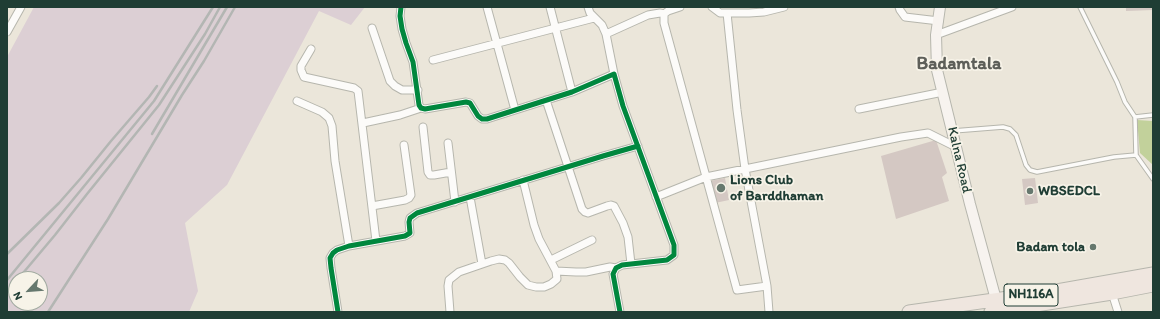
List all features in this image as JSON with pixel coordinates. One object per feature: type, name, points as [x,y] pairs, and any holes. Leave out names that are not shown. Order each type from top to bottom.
[{"type":"highway","name":"NH116A","points":[[999,309],[1153,274]]},
{"type":"highway","name":"NH116A","points":[[909,312],[999,309],[1112,293],[1153,285]]},
{"type":"street","points":[[7,32],[21,7]]},
{"type":"street","points":[[401,7],[400,16],[402,29],[413,62],[419,105],[421,108]]},
{"type":"street","points":[[487,7],[515,110]]},
{"type":"street","points":[[550,7],[572,92]]},
{"type":"street","points":[[588,7],[594,18],[602,25],[606,34],[614,74],[623,106],[674,245],[674,255],[667,260],[622,264],[616,268],[613,274],[620,312]]},
{"type":"street","points":[[606,34],[648,15],[660,13],[664,14],[680,7]]},
{"type":"street","points":[[712,7],[720,13],[764,12],[784,7]]},
{"type":"street","points":[[899,7],[905,17],[939,21]]},
{"type":"street","name":"Kalna Road","points":[[940,7],[936,35],[937,70],[970,204],[999,309]]},
{"type":"street","points":[[936,35],[1012,7]]},
{"type":"street","points":[[727,13],[745,169],[767,286],[769,312]]},
{"type":"street","points":[[664,14],[664,23],[738,290],[767,286]]},
{"type":"street","points":[[433,60],[594,18]]},
{"type":"street","points":[[372,28],[390,81],[402,90],[418,90]]},
{"type":"street","points":[[311,49],[302,66],[301,70],[304,77],[354,88],[358,91],[376,241]]},
{"type":"street","points":[[363,123],[400,115],[421,108],[425,109],[466,102],[470,103],[478,116],[482,119],[572,92],[614,74]]},
{"type":"street","points":[[860,109],[943,92]]},
{"type":"street","points":[[546,100],[582,209],[584,212],[588,213],[611,205],[616,210],[628,237],[631,264]]},
{"type":"street","points":[[297,101],[322,112],[329,118],[332,126],[334,161],[348,246]]},
{"type":"street","points":[[423,127],[428,172],[430,175],[434,175],[451,172]]},
{"type":"street","points":[[656,197],[706,177],[854,146],[928,133],[956,147]]},
{"type":"street","points":[[448,143],[455,202]]},
{"type":"street","points":[[372,206],[405,200],[411,195],[404,145]]},
{"type":"street","points":[[338,312],[330,268],[330,258],[337,250],[348,246],[408,235],[410,233],[409,222],[412,216],[523,180],[638,146]]},
{"type":"street","points":[[450,312],[449,280],[459,272],[482,264],[499,259],[504,260],[509,263],[528,285],[536,287],[544,287],[557,279],[556,271],[534,225],[523,180]]},
{"type":"street","points":[[470,197],[482,264]]},
{"type":"street","points":[[551,260],[592,240]]},
{"type":"street","points":[[556,271],[567,273],[586,272],[610,267],[616,268]]},
{"type":"street","points":[[1112,293],[1118,312]]},
{"type":"lane","points":[[1080,7],[1117,82],[1125,102],[1135,117],[1136,155],[1153,179]]},
{"type":"lane","points":[[1135,117],[1153,115]]},
{"type":"lane","points":[[952,131],[1003,127],[1010,129],[1016,135],[1026,165],[1030,170],[1037,172],[1114,157],[1136,155]]},
{"type":"shaded area","points":[[34,7],[365,7],[351,25],[319,11],[227,185],[185,223],[198,291],[189,312],[7,312],[7,57]]},
{"type":"green space","points":[[1137,120],[1153,121],[1153,165],[1140,153]]},
{"type":"building","points":[[1126,7],[1153,7],[1153,10],[1126,11]]},
{"type":"building","points":[[936,140],[947,173],[942,177],[949,201],[896,219],[881,156]]},
{"type":"building","points":[[725,178],[729,200],[715,203],[710,181]]},
{"type":"building","name":"WBSEDCL","points":[[1035,178],[1038,203],[1025,205],[1022,179]]},
{"type":"railway","points":[[7,280],[154,101],[213,7]]},
{"type":"railway","points":[[25,271],[159,105],[205,34],[220,7]]},
{"type":"railway","points":[[152,134],[227,7]]},
{"type":"railway","points":[[48,312],[108,219],[235,7]]},
{"type":"railway","points":[[7,254],[59,203],[157,86]]},
{"type":"cycle path","points":[[401,7],[400,16],[402,29],[413,62],[419,105],[421,108],[425,109],[466,102],[470,103],[478,116],[482,119],[487,119],[572,92],[614,74],[623,106],[674,245],[674,255],[667,260],[622,265],[616,268],[613,274],[620,312]]},
{"type":"cycle path","points":[[338,312],[330,258],[337,250],[349,246],[405,236],[410,233],[410,218],[417,213],[638,146]]},
{"type":"place","name":"Lions Club of Barddhaman","points":[[721,188]]},
{"type":"place","name":"WBSEDCL","points":[[1030,191]]},
{"type":"place","name":"Badam tola","points":[[1093,247]]},
{"type":"district","name":"Badamtala","points":[[959,64]]}]
